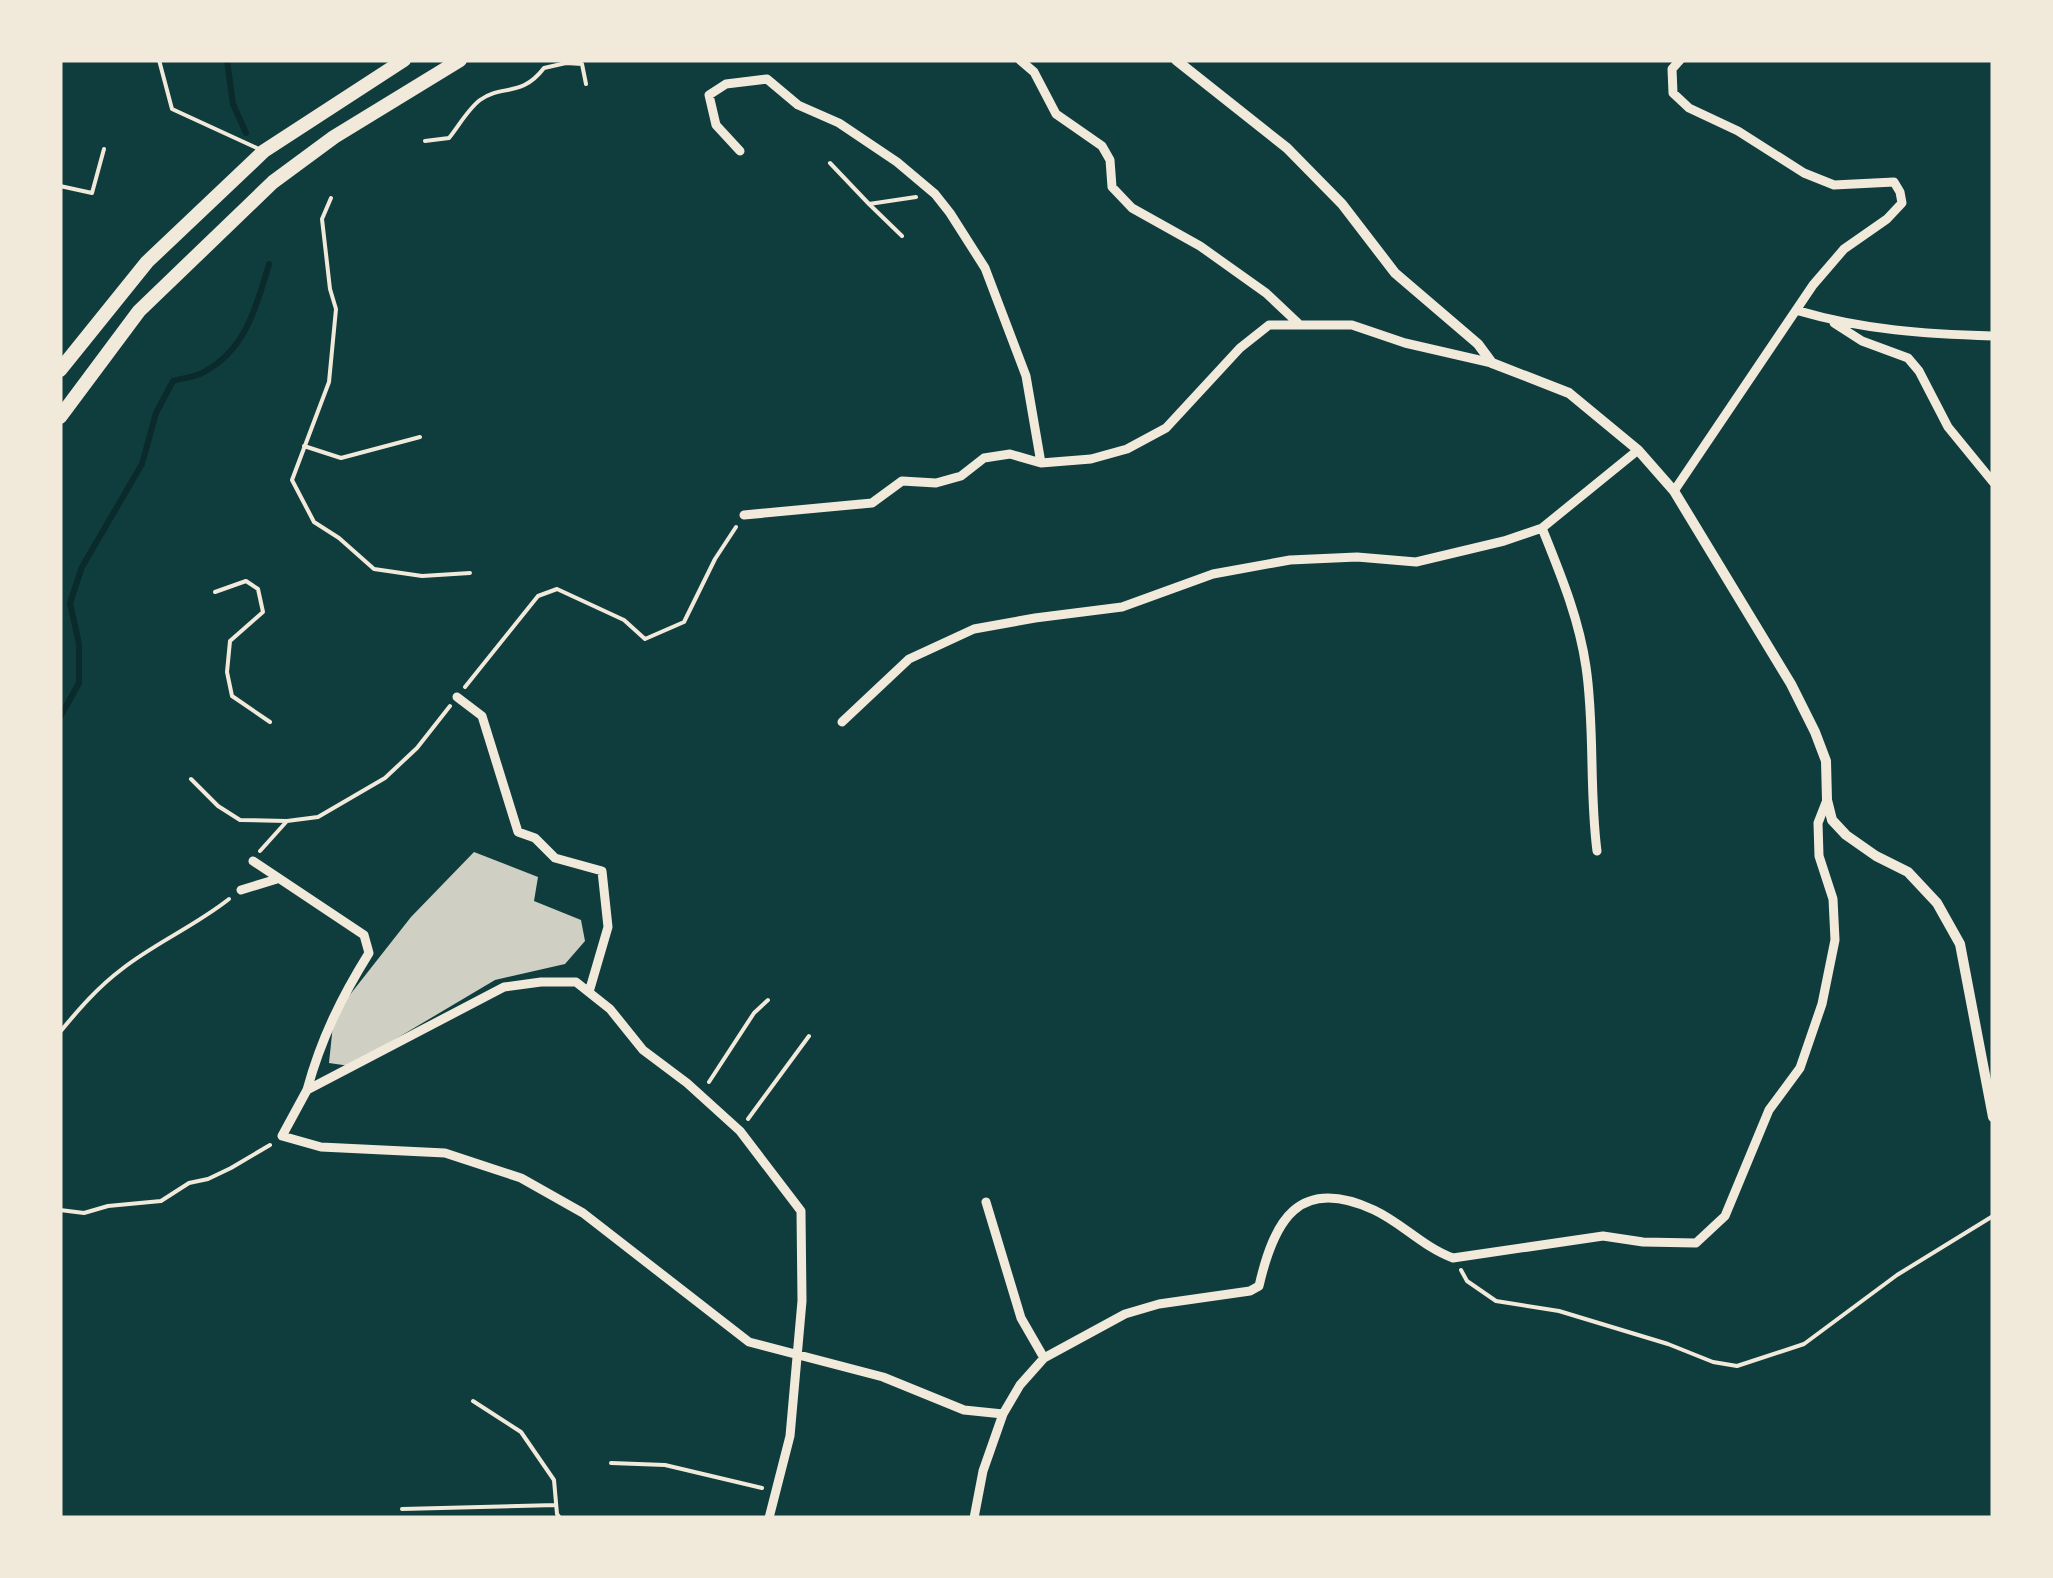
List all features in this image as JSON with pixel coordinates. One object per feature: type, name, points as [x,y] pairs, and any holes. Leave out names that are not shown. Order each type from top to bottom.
[{"type":"highway","points":[[60,370],[147,262],[264,152],[404,60]]},
{"type":"highway","points":[[60,418],[139,311],[273,182],[334,138],[460,60]]},
{"type":"street","points":[[1020,60],[1034,72],[1056,114],[1102,146],[1110,160],[1112,187],[1132,208],[1200,246],[1266,293],[1300,326]]},
{"type":"street","points":[[1176,60],[1286,148],[1342,204],[1396,274],[1478,344],[1492,363]]},
{"type":"street","points":[[1674,491],[1813,286],[1844,250],[1887,220],[1902,203],[1894,182],[1834,185],[1804,173],[1690,108],[1673,93],[1672,69],[1680,60]]},
{"type":"street","points":[[740,151],[716,125],[709,96],[726,84],[767,79],[798,104],[839,122],[936,194],[985,268],[1026,376],[1041,463]]},
{"type":"street","points":[[1799,310],[1834,322],[1918,334],[1993,336]]},
{"type":"street","points":[[1834,322],[1862,341],[1908,358],[1919,370],[1948,428],[1993,482]]},
{"type":"street","points":[[744,514],[872,503],[902,481],[936,484],[961,476],[984,458],[1010,454],[1041,463],[1092,458],[1127,449],[1166,428],[1240,348],[1269,325],[1352,325],[1405,344],[1492,363],[1570,393],[1638,450],[1674,491],[1800,700],[1826,761],[1832,820],[1876,856],[1908,872],[1937,903],[1960,944],[1993,1118]]},
{"type":"street","points":[[842,722],[909,658],[974,630],[1122,607],[1213,574],[1290,560],[1357,557],[1416,562],[1504,541],[1542,528],[1638,450]]},
{"type":"street","points":[[1542,528],[1574,611],[1586,668],[1597,851]]},
{"type":"street","points":[[458,697],[482,716],[518,832],[535,838],[555,858],[602,871],[608,927],[589,992]]},
{"type":"street","points":[[974,1518],[983,1471],[1003,1414],[1020,1385],[1044,1358],[1125,1314],[1160,1304],[1250,1292],[1259,1286],[1269,1244],[1283,1219],[1301,1205],[1327,1198],[1373,1210],[1453,1258],[1604,1236],[1696,1244],[1725,1216],[1769,1110],[1800,1068],[1822,1004],[1836,940],[1833,899],[1819,856],[1818,822],[1827,800]]},
{"type":"street","points":[[252,861],[364,935],[369,944],[369,953],[338,1002],[320,1041],[306,1090],[282,1136],[321,1147],[445,1153],[521,1178],[583,1213],[749,1342],[883,1377],[964,1410],[1003,1414]]},
{"type":"street","points":[[241,890],[277,879]]},
{"type":"street","points":[[306,1090],[504,987],[576,982],[610,1009],[643,1050],[700,1094],[740,1132],[800,1211],[802,1301],[790,1436],[769,1518]]},
{"type":"street","points":[[986,1202],[1022,1318],[1044,1358]]},
{"type":"lane","points":[[159,60],[172,110],[264,152]]},
{"type":"path","points":[[425,141],[448,138],[481,99],[519,89],[535,80],[544,68],[582,64],[586,84]]},
{"type":"path","points":[[60,186],[92,193],[104,150]]},
{"type":"path","points":[[830,164],[902,236]]},
{"type":"path","points":[[869,204],[936,194]]},
{"type":"path","points":[[331,198],[322,219],[336,309],[329,382],[292,480],[314,522],[374,568],[398,575],[470,573]]},
{"type":"path","points":[[304,446],[341,458],[420,437]]},
{"type":"path","points":[[191,779],[218,806],[240,820],[287,821],[318,816],[385,778],[416,748],[538,596],[557,589],[624,620],[646,639],[684,622],[715,559],[744,514]]},
{"type":"path","points":[[215,592],[246,581],[258,590],[262,612],[230,642],[227,672],[232,696],[270,722]]},
{"type":"path","points":[[252,861],[287,821]]},
{"type":"path","points":[[60,1032],[94,992],[125,966],[184,932],[241,890]]},
{"type":"path","points":[[700,1094],[754,1013],[768,1000]]},
{"type":"path","points":[[740,1132],[809,1036]]},
{"type":"path","points":[[60,1210],[84,1212],[161,1201],[190,1183],[232,1168],[282,1136]]},
{"type":"path","points":[[1453,1258],[1467,1280],[1496,1301],[1559,1311],[1713,1362],[1737,1366],[1804,1344],[1897,1275],[1993,1216]]},
{"type":"path","points":[[473,1401],[521,1432],[554,1480],[558,1517]]},
{"type":"path","points":[[611,1463],[665,1465],[776,1491]]},
{"type":"path","points":[[402,1509],[556,1505]]},
{"type":"building","points":[[474,852],[538,877],[534,901],[581,920],[585,941],[565,964],[495,980],[350,1066],[329,1063],[334,1015],[411,917]]},
{"type":"waterway","points":[[227,60],[233,104],[246,133]]},
{"type":"waterway","points":[[60,717],[79,683],[79,644],[70,603],[82,567],[142,464],[156,413],[173,381],[201,374],[230,352],[248,325],[269,264]]}]
